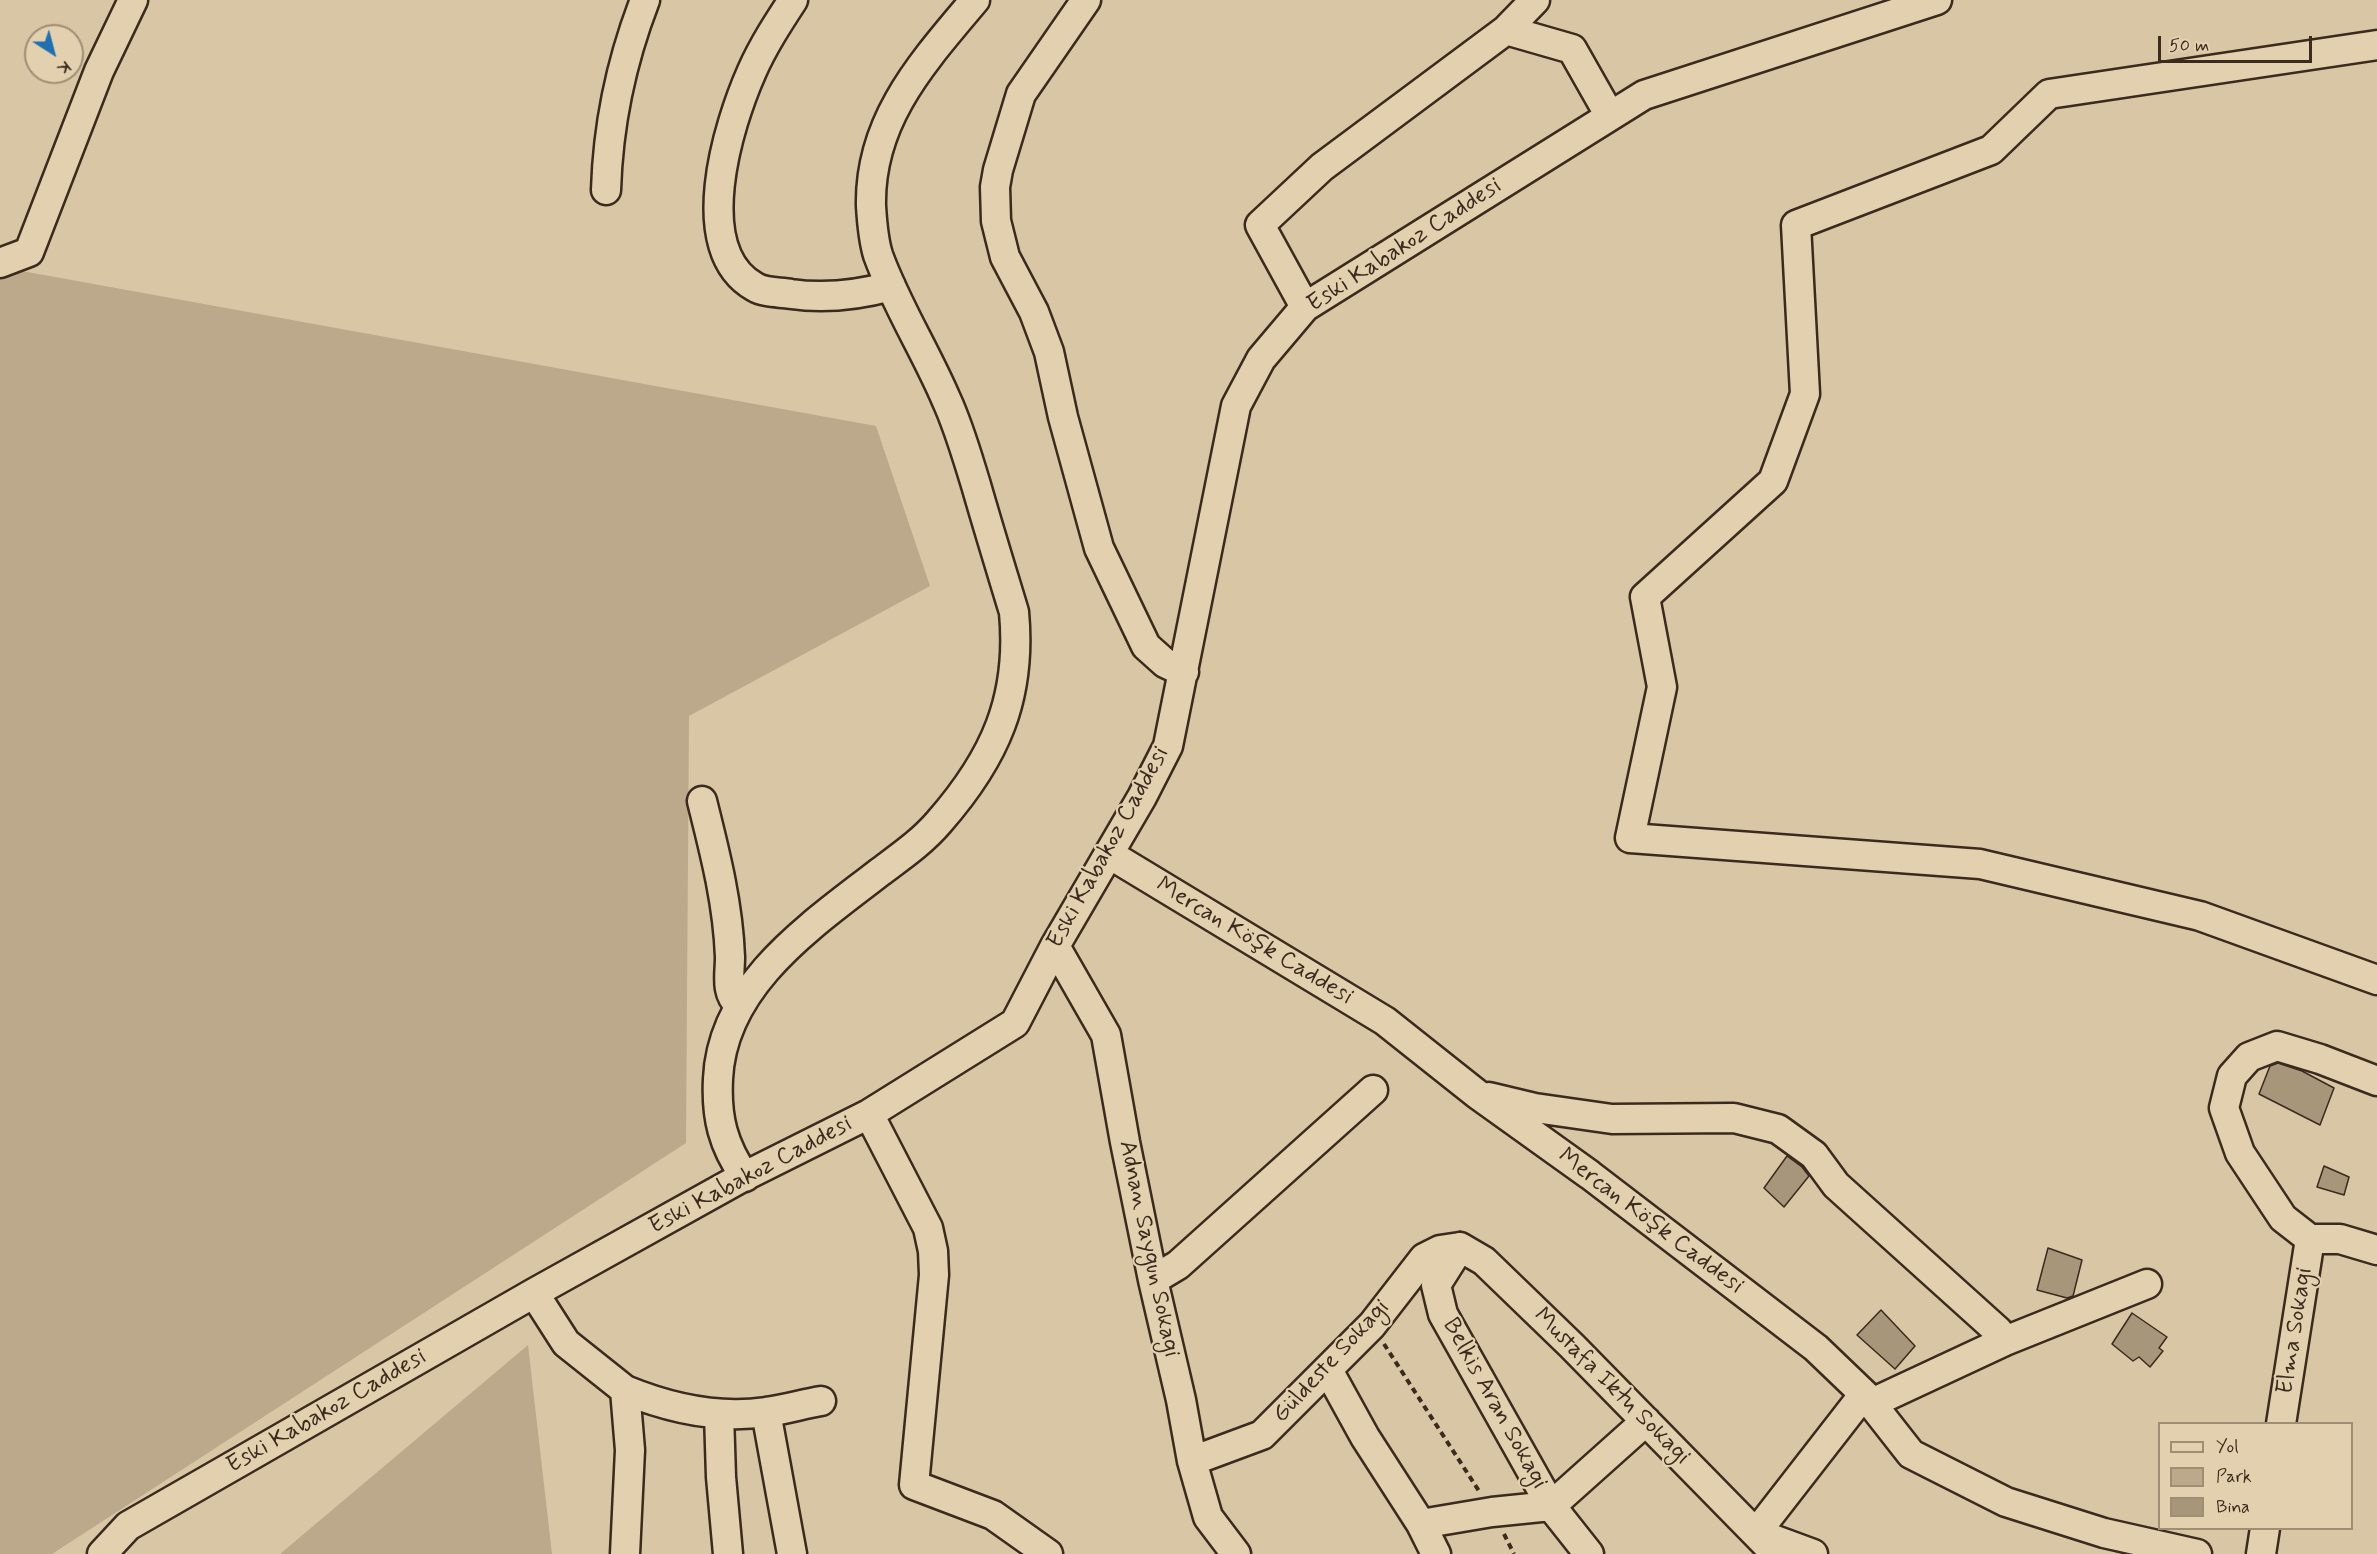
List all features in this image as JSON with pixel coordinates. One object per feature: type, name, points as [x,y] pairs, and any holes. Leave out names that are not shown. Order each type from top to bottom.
[{"type":"street","points":[[0,263],[29,252],[99,71],[133,0]]},
{"type":"street","points":[[606,190],[607,156],[617,90],[628,48],[645,0]]},
{"type":"street","points":[[793,0],[760,53],[733,120],[719,199],[718,225],[724,250],[737,272],[757,289],[801,296],[827,297],[852,295],[891,286]]},
{"type":"street","points":[[745,1177],[732,1158],[721,1130],[717,1099],[718,1066],[727,1032],[739,1005],[758,978],[810,927],[915,845],[937,824],[967,787],[985,758],[1008,706],[1014,678],[1017,640],[1014,612],[962,442],[946,399],[891,286],[878,253],[872,222],[871,186],[878,144],[891,112],[911,80],[975,0]]},
{"type":"street","points":[[1086,0],[1021,94],[998,170],[995,187],[996,221],[1005,257],[1034,312],[1049,352],[1062,417],[1100,548],[1146,646],[1165,663],[1184,672]]},
{"type":"street","points":[[1305,307],[1260,225],[1322,168],[1506,30],[1535,0]]},
{"type":"street","name":"Eski Kabakoz Caddesi","points":[[102,1554],[128,1526],[534,1293],[745,1177],[869,1114],[1015,1023],[1055,946],[1142,797],[1168,746],[1236,406],[1261,359],[1305,307],[1644,95],[1937,0]]},
{"type":"street","points":[[1506,30],[1572,49],[1610,116]]},
{"type":"street","points":[[2377,45],[2049,94],[1990,150],[1796,225],[1805,394],[1773,481],[1645,597],[1662,687],[1630,838],[1980,864],[2200,916],[2377,980]]},
{"type":"street","points":[[702,801],[726,905],[730,960],[729,991],[739,1005]]},
{"type":"street","name":"Mercan Köşk Caddesi","points":[[1109,854],[1385,1021],[1477,1094],[1590,1175],[1816,1348],[1868,1398],[1911,1454],[2006,1502],[2104,1533],[2197,1554]]},
{"type":"street","name":"Adnan Saygun Sokagi","points":[[1055,946],[1106,1035],[1153,1280],[1181,1400],[1192,1461],[1208,1517],[1236,1554]]},
{"type":"street","points":[[2377,1082],[2320,1059],[2277,1046],[2249,1057],[2232,1076],[2224,1108],[2240,1153],[2283,1218],[2310,1239],[2340,1239],[2377,1250]]},
{"type":"street","points":[[1153,1280],[1178,1265],[1373,1089]]},
{"type":"street","points":[[1477,1094],[1535,1108],[1612,1119],[1734,1118],[1778,1129],[1814,1155],[1836,1185],[1998,1331],[2006,1341]]},
{"type":"street","points":[[869,1114],[928,1228],[933,1251],[934,1275],[914,1485],[993,1515],[1048,1554]]},
{"type":"street","name":"Elma Sokagi","points":[[2281,1422],[2310,1239]]},
{"type":"street","name":"Güldeste Sokagi","points":[[1192,1461],[1263,1435],[1372,1325],[1424,1258],[1440,1250],[1460,1247]]},
{"type":"street","name":"Mustafa Iktu Sokagi","points":[[1460,1247],[1484,1261],[1646,1421],[1776,1554]]},
{"type":"street","name":"Belkis Aran Sokagi","points":[[1460,1247],[1436,1285],[1443,1314],[1551,1506],[1589,1554]]},
{"type":"street","points":[[1756,1533],[1868,1398],[2147,1284]]},
{"type":"street","points":[[534,1293],[566,1343],[625,1390],[671,1406],[719,1414],[766,1412],[821,1401]]},
{"type":"street","points":[[1328,1370],[1365,1437],[1421,1524],[1436,1554]]},
{"type":"street","points":[[625,1390],[630,1450],[626,1554]]},
{"type":"street","points":[[766,1412],[792,1554]]},
{"type":"street","points":[[719,1414],[721,1477],[728,1554]]},
{"type":"street","points":[[1421,1524],[1492,1512],[1551,1506],[1646,1421]]},
{"type":"street","points":[[2261,1554],[2265,1530]]},
{"type":"street","name":"Mustafa Iktu Sokagi","points":[[1756,1533],[1813,1554]]},
{"type":"path","points":[[1372,1325],[1492,1512],[1514,1554]]},
{"type":"green space","points":[[0,267],[876,426],[930,586],[689,716],[686,1143],[52,1554],[0,1554]]},
{"type":"green space","points":[[528,1345],[552,1554],[280,1554]]},
{"type":"building","points":[[2278,1063],[2302,1071],[2334,1088],[2320,1125],[2259,1094],[2270,1066]]},
{"type":"building","points":[[1787,1156],[1802,1167],[1809,1176],[1784,1207],[1764,1188]]},
{"type":"building","points":[[2324,1166],[2349,1177],[2344,1195],[2317,1187]]},
{"type":"building","points":[[2048,1248],[2082,1260],[2073,1296],[2067,1298],[2037,1290]]},
{"type":"building","points":[[1881,1310],[1915,1346],[1895,1369],[1857,1335]]},
{"type":"building","points":[[2132,1313],[2167,1337],[2159,1348],[2163,1351],[2150,1367],[2139,1357],[2133,1361],[2112,1344]]}]
